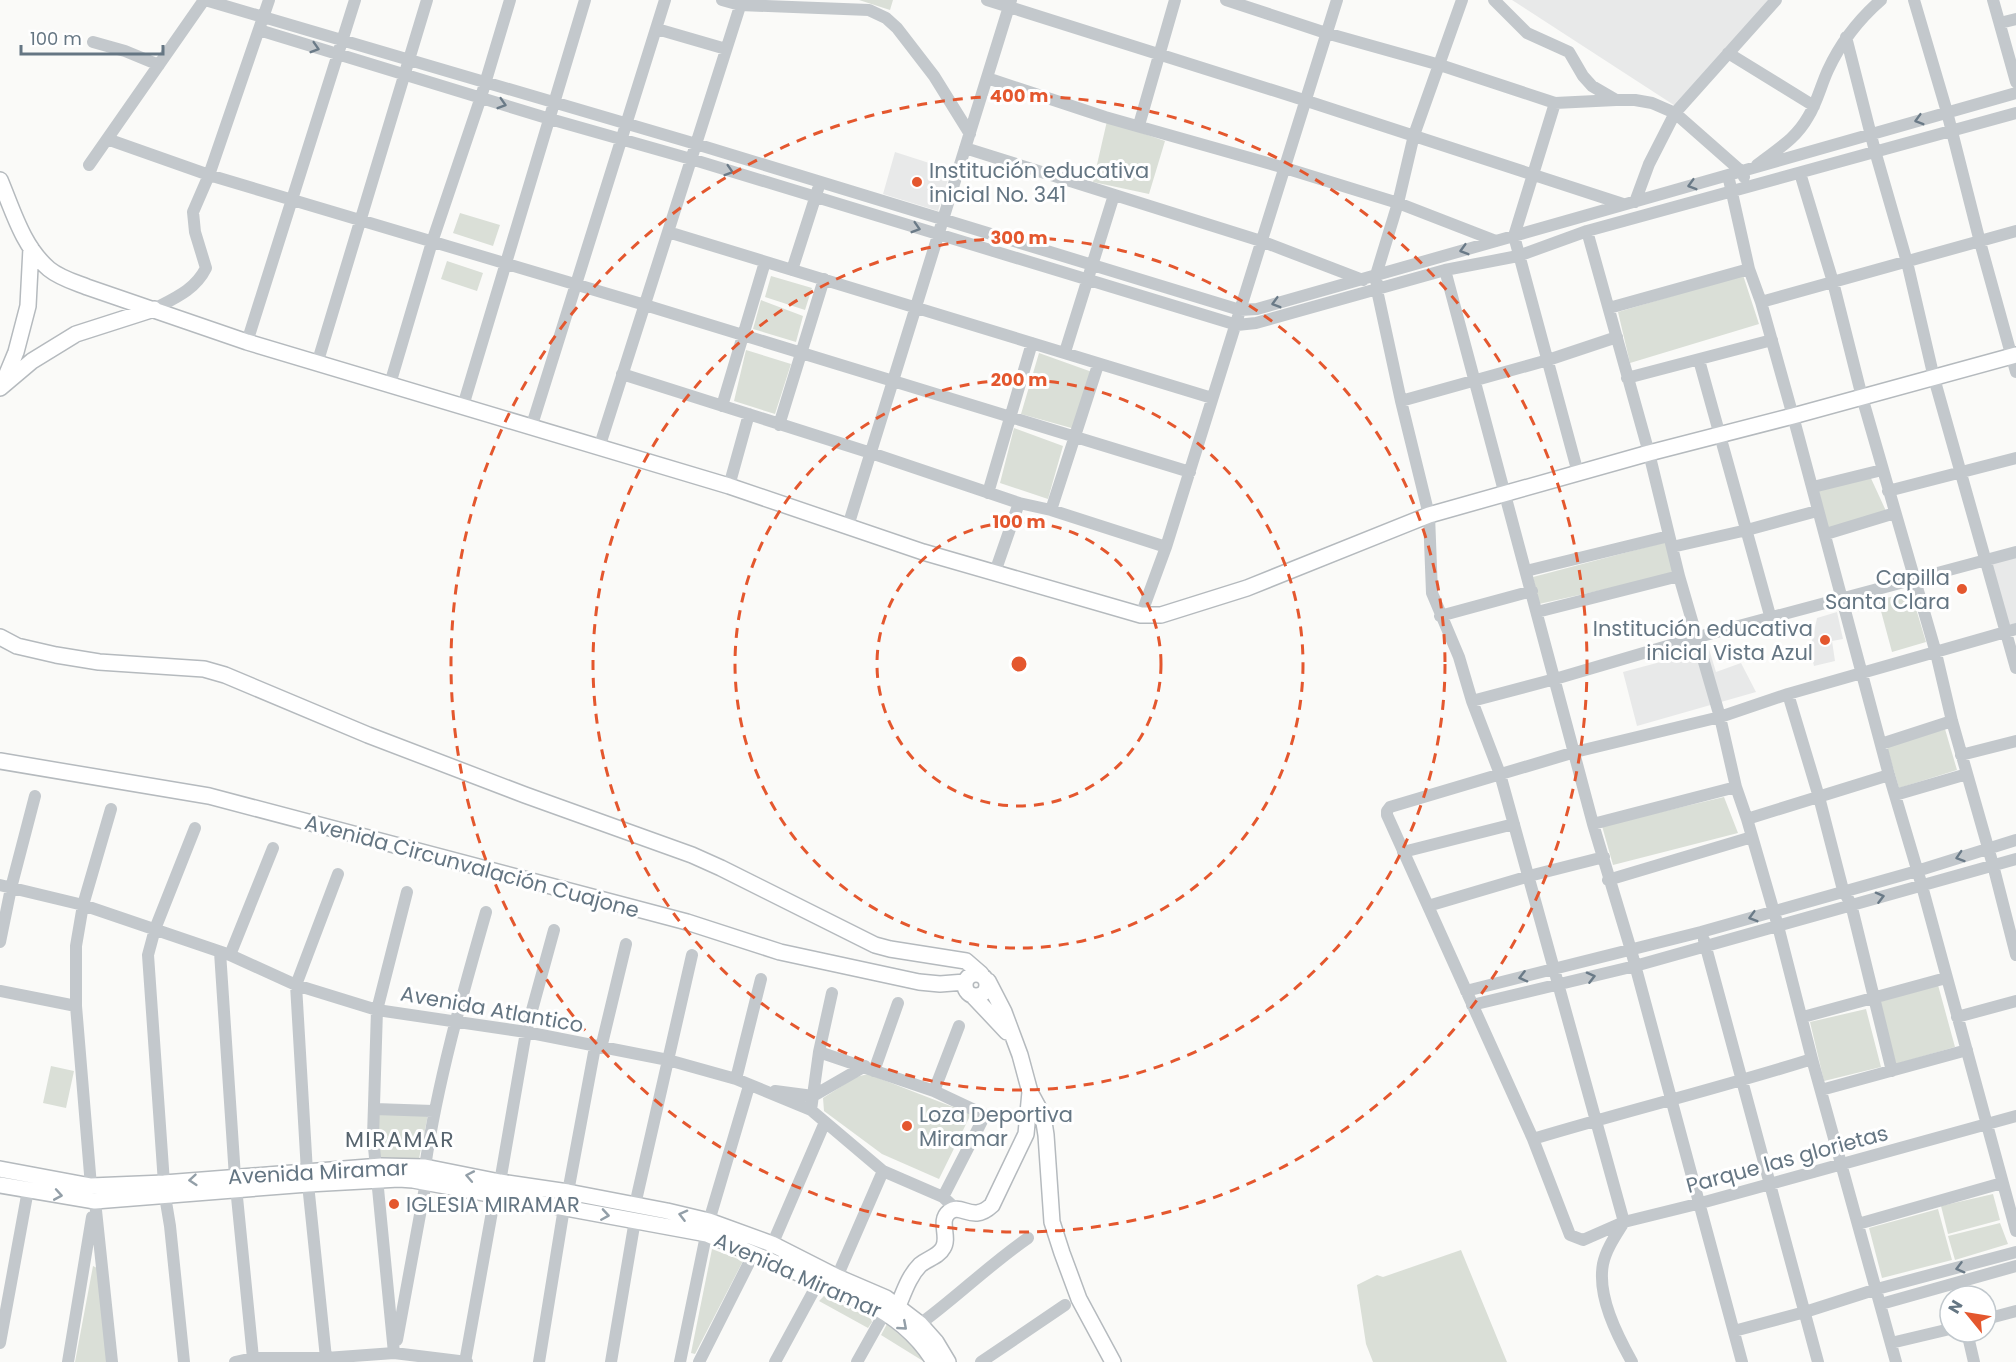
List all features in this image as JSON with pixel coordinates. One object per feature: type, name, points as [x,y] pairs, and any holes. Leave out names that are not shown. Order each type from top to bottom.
[{"type":"main road","points":[[0,180],[24,238],[48,269],[62,278],[317,364],[729,486],[923,552],[1142,615],[1161,615],[1247,588],[1429,515],[1649,453],[2014,356]]},
{"type":"main road","points":[[2,386],[16,352],[28,306],[31,248]]},
{"type":"main road","points":[[2,386],[32,360],[76,334],[154,309]]},
{"type":"main road","points":[[0,637],[17,646],[56,655],[99,662],[204,669],[225,675],[368,735],[692,855],[875,945],[966,961],[974,984],[1004,1012],[1030,1092],[1043,1116],[1052,1222],[1079,1299],[1113,1362]]},
{"type":"main road","name":"Avenida Circunvalación Cuajone","points":[[0,761],[209,796],[687,922],[780,952],[919,982],[974,984]]},
{"type":"main road","points":[[892,1309],[919,1266],[943,1248],[946,1216],[956,1209],[976,1214],[985,1212],[992,1205],[1026,1134],[1030,1092]]},
{"type":"main road","name":"Avenida Miramar","points":[[0,1169],[91,1186],[164,1189]]},
{"type":"main road","name":"Avenida Miramar","points":[[0,1185],[95,1201],[164,1189],[376,1173],[399,1179],[425,1175],[497,1189],[564,1208],[635,1212]]},
{"type":"main road","name":"Avenida Miramar","points":[[497,1189],[568,1192],[635,1212],[767,1242],[873,1292],[892,1309],[934,1362]]},
{"type":"main road","name":"Avenida Miramar","points":[[708,1228],[760,1257],[892,1309],[920,1324],[936,1342],[948,1362]]},
{"type":"street","points":[[89,165],[205,0],[485,84],[696,144],[1240,310],[1257,309],[2016,93]]},
{"type":"street","points":[[154,309],[178,297],[200,281],[206,268],[195,232],[193,212],[209,175],[269,0]]},
{"type":"street","points":[[247,342],[355,0]]},
{"type":"street","points":[[317,364],[428,0]]},
{"type":"street","points":[[390,384],[432,242],[481,97],[510,0]]},
{"type":"street","points":[[463,406],[585,0]]},
{"type":"street","points":[[531,428],[665,0]]},
{"type":"street","points":[[722,0],[869,10],[886,18],[897,28],[934,76],[969,134]]},
{"type":"street","points":[[987,0],[1010,3],[1158,54],[1533,175],[1629,203]]},
{"type":"street","points":[[1139,125],[1175,0]]},
{"type":"street","points":[[1227,0],[1326,33],[1440,65],[1555,103],[1616,100],[1652,103],[1675,113],[1747,171]]},
{"type":"street","points":[[1142,615],[1237,325],[1337,0]]},
{"type":"street","points":[[1372,292],[1398,203],[1414,135],[1462,0]]},
{"type":"street","points":[[1494,0],[1527,33],[1569,52],[1587,81],[1606,96],[1616,100]]},
{"type":"street","points":[[1629,203],[1675,113],[1776,0]]},
{"type":"street","points":[[1747,171],[1786,145],[1808,118],[1829,68],[1846,37],[1864,15],[1881,0]]},
{"type":"street","points":[[1914,0],[1952,130],[1980,242],[2014,356],[2016,372]]},
{"type":"street","points":[[1993,0],[2016,82]]},
{"type":"street","points":[[599,448],[741,3]]},
{"type":"street","points":[[848,526],[1010,3]]},
{"type":"street","points":[[2000,23],[2016,19]]},
{"type":"street","points":[[657,29],[726,49]]},
{"type":"street","points":[[259,30],[1237,325],[1372,292],[1445,270],[1518,256],[1587,231],[2016,113]]},
{"type":"street","points":[[1846,37],[1875,152],[1907,262],[1934,378],[1985,560],[2011,631],[2016,668]]},
{"type":"street","points":[[93,42],[125,51],[159,65]]},
{"type":"street","points":[[1728,53],[1814,106]]},
{"type":"street","points":[[987,78],[1105,117],[1139,125],[1398,203],[1496,241]]},
{"type":"street","points":[[1555,103],[1514,236],[1578,473]]},
{"type":"street","points":[[107,139],[209,175],[645,305],[1190,472]]},
{"type":"street","points":[[965,148],[1261,241],[1363,279],[1372,292],[1429,515],[1432,593],[1459,657],[1472,701],[1500,774],[1624,1222],[1609,1246],[1603,1264],[1603,1277],[1613,1328],[1632,1362]]},
{"type":"street","points":[[1747,171],[1747,188]]},
{"type":"street","points":[[1800,173],[1833,282],[1882,470],[1936,652],[1952,721],[2016,955]]},
{"type":"street","points":[[1728,175],[1749,268],[1772,340],[1817,511],[1826,534],[1894,795],[1922,886],[2016,1231]]},
{"type":"street","points":[[792,270],[820,182]]},
{"type":"street","points":[[1065,352],[1114,195]]},
{"type":"street","points":[[1587,231],[1649,453],[1679,576],[1720,717],[1736,787],[1778,926],[1812,1059],[1896,1362]]},
{"type":"street","points":[[1761,302],[2016,231]]},
{"type":"street","points":[[668,232],[1212,398]]},
{"type":"street","points":[[722,406],[765,261]]},
{"type":"street","points":[[1609,308],[1749,268]]},
{"type":"street","points":[[1445,270],[1593,824],[1604,857],[1608,880],[1631,950],[1742,1362]]},
{"type":"street","points":[[779,425],[824,279]]},
{"type":"street","points":[[1401,401],[1548,360],[1617,337]]},
{"type":"street","points":[[1627,378],[1772,340]]},
{"type":"street","points":[[988,493],[1032,343]]},
{"type":"street","points":[[1699,360],[1771,618]]},
{"type":"street","points":[[1051,510],[1098,365]]},
{"type":"street","points":[[622,374],[871,453],[1019,503],[1051,510],[1166,547]]},
{"type":"street","points":[[729,486],[749,414]]},
{"type":"street","points":[[1888,491],[2016,458]]},
{"type":"street","points":[[1812,487],[1882,470]]},
{"type":"street","points":[[995,572],[1019,503]]},
{"type":"street","points":[[1526,571],[1671,542],[1747,530],[1817,511]]},
{"type":"street","points":[[1826,534],[1895,513]]},
{"type":"street","points":[[1472,701],[1698,637],[2016,552]]},
{"type":"street","points":[[1537,612],[1679,576]]},
{"type":"street","points":[[1440,616],[1532,591]]},
{"type":"street","points":[[1812,1059],[1742,1081],[1597,1119],[1533,1139],[1403,852],[1387,816],[1387,811],[1390,807],[1575,752],[1720,717],[1788,694],[2011,631]]},
{"type":"street","points":[[1788,694],[1819,797],[1843,890],[1851,904],[1892,1071]]},
{"type":"street","points":[[1881,744],[1952,721]]},
{"type":"street","points":[[1961,755],[2016,741]]},
{"type":"street","points":[[1894,795],[1967,774]]},
{"type":"street","points":[[1747,819],[1889,775]]},
{"type":"street","points":[[1593,824],[1736,787]]},
{"type":"street","points":[[0,942],[6,887],[35,796]]},
{"type":"street","points":[[111,809],[82,905],[76,946],[76,1006],[91,1186],[95,1201],[112,1362]]},
{"type":"street","points":[[1403,852],[1514,824]]},
{"type":"street","points":[[184,1362],[164,1189],[147,955],[195,828]]},
{"type":"street","points":[[1608,880],[1752,837]]},
{"type":"street","points":[[1466,991],[1701,932],[1843,890],[1917,871],[2016,840]]},
{"type":"street","points":[[253,1358],[236,1184],[225,953],[273,848]]},
{"type":"street","points":[[1428,906],[1529,876],[1604,857]]},
{"type":"street","points":[[1472,1005],[1635,966],[2016,859]]},
{"type":"street","points":[[326,1358],[308,1178],[296,985],[338,874]]},
{"type":"street","name":"Avenida Atlantico","points":[[6,887],[82,905],[155,929],[225,953],[296,985],[377,1010],[526,1032],[668,1060],[736,1079],[811,1110],[883,1171],[943,1197],[956,1209]]},
{"type":"street","points":[[394,1353],[373,1137],[377,1010],[407,892]]},
{"type":"street","points":[[394,1353],[425,1175],[433,1111],[454,1021],[486,912]]},
{"type":"street","points":[[235,1362],[253,1358],[370,1359],[394,1353],[466,1362],[526,1032],[554,930]]},
{"type":"street","points":[[1701,932],[1818,1362]]},
{"type":"street","points":[[568,1192],[598,1047],[626,944]]},
{"type":"street","points":[[611,1362],[635,1212],[692,955]]},
{"type":"street","points":[[1803,1017],[1946,978]]},
{"type":"street","points":[[736,1079],[761,979]]},
{"type":"street","points":[[0,991],[76,1006]]},
{"type":"street","points":[[811,1110],[819,1052],[832,993]]},
{"type":"street","points":[[1957,1017],[2016,1001]]},
{"type":"street","points":[[680,1362],[708,1228],[752,1087],[813,1096],[869,1069],[898,1003]]},
{"type":"street","points":[[934,1091],[959,1026]]},
{"type":"street","points":[[1821,1090],[1966,1050]]},
{"type":"street","points":[[819,1052],[934,1091],[985,1115],[943,1197]]},
{"type":"street","points":[[375,1109],[433,1111]]},
{"type":"street","name":"Parque las glorietas","points":[[1533,1139],[1570,1235],[1582,1240],[1624,1222],[2016,1116]]},
{"type":"street","points":[[699,1362],[760,1257],[825,1122]]},
{"type":"street","points":[[837,1277],[883,1171]]},
{"type":"street","points":[[1858,1224],[2002,1183]]},
{"type":"street","points":[[0,1343],[28,1190]]},
{"type":"street","points":[[68,1362],[95,1201]]},
{"type":"street","points":[[538,1362],[564,1208]]},
{"type":"street","points":[[920,1324],[957,1296],[991,1264],[1028,1238]]},
{"type":"street","points":[[1734,1331],[1877,1289],[2016,1252]]},
{"type":"street","points":[[1881,1304],[2016,1266]]},
{"type":"street","points":[[775,1362],[819,1281]]},
{"type":"street","points":[[981,1362],[1065,1305]]},
{"type":"street","points":[[857,1362],[892,1309]]},
{"type":"street","points":[[1998,1316],[2016,1311]]},
{"type":"street","points":[[1891,1343],[1938,1332]]},
{"type":"street","points":[[1970,1344],[1974,1362]]},
{"type":"shaded area","points":[[859,0],[893,0],[890,10]]},
{"type":"shaded area","points":[[1512,0],[1779,0],[1680,109]]},
{"type":"shaded area","points":[[1107,121],[1165,141],[1149,194],[1093,182]]},
{"type":"shaded area","name":"Institución educativa inicial No. 341","points":[[895,152],[951,170],[938,211],[883,194]]},
{"type":"shaded area","points":[[460,213],[500,225],[493,246],[453,233]]},
{"type":"shaded area","points":[[447,261],[483,273],[477,291],[441,279]]},
{"type":"shaded area","points":[[1743,275],[1759,324],[1630,363],[1618,312]]},
{"type":"shaded area","points":[[771,276],[812,288],[805,310],[765,297]]},
{"type":"shaded area","points":[[761,300],[803,316],[796,342],[753,329]]},
{"type":"shaded area","points":[[746,350],[791,364],[775,414],[734,401]]},
{"type":"shaded area","points":[[1039,353],[1092,372],[1075,429],[1021,414]]},
{"type":"shaded area","points":[[1014,428],[1063,446],[1048,499],[1000,483]]},
{"type":"shaded area","points":[[1869,474],[1886,511],[1829,532],[1818,488]]},
{"type":"shaded area","points":[[1666,542],[1673,574],[1539,604],[1533,577]]},
{"type":"shaded area","points":[[2016,557],[2016,623],[2009,625],[1991,564]]},
{"type":"shaded area","points":[[1911,592],[1926,642],[1892,652],[1878,600]]},
{"type":"shaded area","name":"Institución educativa inicial Vista Azul","points":[[1837,612],[1843,639],[1832,641],[1835,661],[1814,666],[1810,650],[1817,618]]},
{"type":"shaded area","points":[[1709,649],[1716,672],[1741,663],[1756,692],[1637,726],[1623,672]]},
{"type":"shaded area","points":[[1945,729],[1957,770],[1899,788],[1887,747]]},
{"type":"shaded area","points":[[1724,797],[1738,833],[1613,865],[1602,826]]},
{"type":"shaded area","points":[[1938,985],[1955,1047],[1896,1064],[1879,1002]]},
{"type":"shaded area","points":[[1866,1009],[1881,1067],[1824,1081],[1810,1022]]},
{"type":"shaded area","points":[[51,1066],[74,1071],[66,1108],[43,1103]]},
{"type":"shaded area","points":[[868,1074],[971,1114],[939,1179],[882,1154],[824,1111],[823,1098],[856,1077]]},
{"type":"shaded area","points":[[377,1112],[428,1115],[416,1173],[382,1173],[375,1116]]},
{"type":"shaded area","points":[[1993,1194],[2000,1220],[1948,1234],[1941,1206]]},
{"type":"shaded area","points":[[1938,1209],[1952,1260],[1882,1278],[1869,1228]]},
{"type":"shaded area","points":[[2000,1223],[2008,1244],[1955,1260],[1948,1236]]},
{"type":"shaded area","points":[[712,1249],[743,1261],[695,1354],[691,1353]]},
{"type":"shaded area","points":[[1461,1250],[1507,1362],[1373,1362],[1366,1344],[1357,1285],[1377,1275],[1383,1277]]},
{"type":"shaded area","points":[[93,1266],[99,1269],[109,1362],[75,1362]]},
{"type":"shaded area","points":[[824,1296],[870,1317],[872,1322],[868,1328],[819,1301]]},
{"type":"shaded area","points":[[887,1324],[915,1348],[923,1361],[881,1335]]},
{"type":"place","name":"Institución educativa inicial No. 341","points":[[917,182]]},
{"type":"place","name":"Capilla Santa Clara","points":[[1962,589]]},
{"type":"place","name":"Institución educativa inicial Vista Azul","points":[[1825,640]]},
{"type":"place","name":"Loza Deportiva Miramar","points":[[907,1126]]},
{"type":"place","name":"IGLESIA MIRAMAR","points":[[394,1204]]},
{"type":"district","name":"MIRAMAR","points":[[400,1139]]}]
